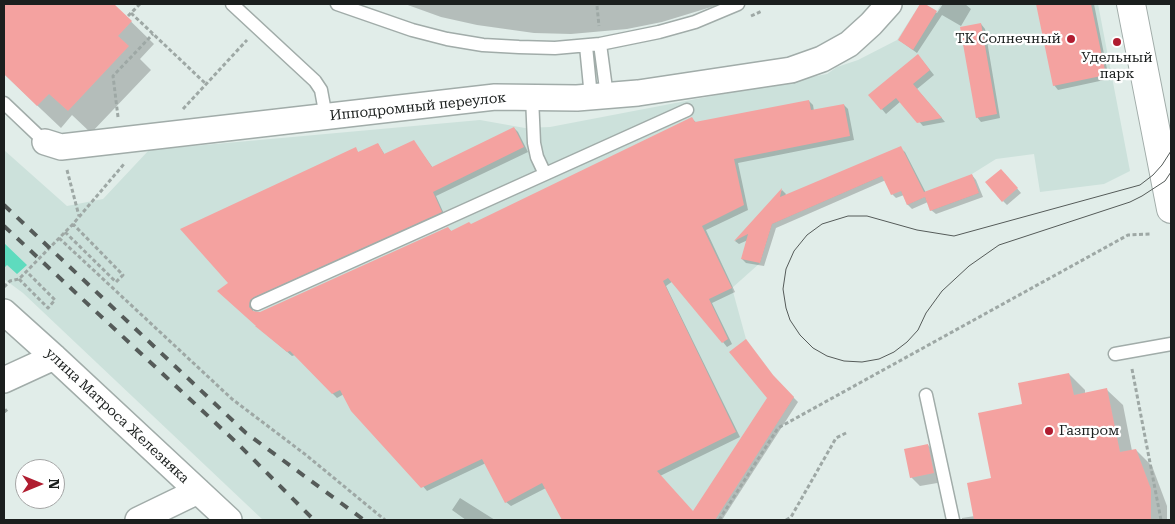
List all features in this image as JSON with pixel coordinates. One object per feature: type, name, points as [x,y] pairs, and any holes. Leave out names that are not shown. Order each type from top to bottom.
[{"type":"main road","points":[[1131,4],[1171,209]]},
{"type":"street","name":"Ипподромный переулок","points":[[53,145],[326,117],[495,97],[532,98],[638,93],[791,70],[822,59],[849,44],[889,4]]},
{"type":"street","name":"улица Матроса Железняка","points":[[4,312],[230,520]]},
{"type":"street","points":[[4,380],[54,357]]},
{"type":"street","points":[[138,520],[198,491]]},
{"type":"lane","points":[[232,4],[315,82],[321,90],[326,117]]},
{"type":"lane","points":[[337,4],[412,30],[447,39],[519,48],[600,44],[659,32],[695,22],[738,4]]},
{"type":"lane","points":[[599,96],[600,44]]},
{"type":"lane","points":[[586,46],[599,96]]},
{"type":"lane","points":[[532,98],[534,143],[537,157],[546,174]]},
{"type":"lane","points":[[4,103],[53,145]]},
{"type":"lane","points":[[257,304],[687,110]]},
{"type":"lane","points":[[1115,354],[1171,344]]},
{"type":"lane","points":[[926,395],[953,520]]},
{"type":"path","points":[[140,4],[129,15],[153,34],[206,84]]},
{"type":"path","points":[[590,28],[599,27],[597,6]]},
{"type":"path","points":[[118,118],[113,76],[153,34]]},
{"type":"path","points":[[179,113],[248,40],[241,34]]},
{"type":"path","points":[[53,145],[79,216]]},
{"type":"path","points":[[4,288],[10,281],[19,279],[65,232],[126,162]]},
{"type":"path","points":[[65,232],[116,282],[123,275],[72,224]]},
{"type":"path","points":[[719,520],[778,428],[1128,235],[1150,234]]},
{"type":"path","points":[[58,238],[232,399],[306,455],[385,520]]},
{"type":"path","points":[[19,279],[48,308],[55,300],[26,271]]},
{"type":"path","points":[[1128,352],[1160,520]]},
{"type":"path","points":[[4,412],[9,408]]},
{"type":"path","points":[[786,520],[791,516],[836,438],[848,432]]},
{"type":"shaded area","points":[[920,4],[925,4],[937,11],[941,4],[1098,4],[1130,171],[1104,184],[1040,192],[1034,154],[996,159],[972,174],[979,193],[930,211],[925,197],[907,205],[901,191],[882,176],[772,224],[760,263],[732,288],[746,339],[773,375],[794,397],[714,520],[263,520],[23,293],[4,279],[4,150],[67,206],[103,199],[149,150],[480,120],[525,128],[550,127],[827,74],[837,67],[858,60],[897,40]]},
{"type":"green space","points":[[4,243],[27,265],[17,274],[7,265],[4,268]]},
{"type":"building","points":[[4,4],[114,4],[132,21],[118,36],[129,46],[68,111],[49,94],[37,106],[4,74]]},
{"type":"building","points":[[920,4],[925,4],[937,11],[913,50],[898,40]]},
{"type":"building","name":"ТК Солнечный","points":[[1036,4],[1091,4],[1106,75],[1053,86]]},
{"type":"building","points":[[981,23],[997,114],[976,118],[960,27]]},
{"type":"building","points":[[918,54],[930,70],[913,84],[942,118],[917,123],[896,98],[881,110],[868,95]]},
{"type":"building","points":[[809,100],[811,110],[844,104],[850,136],[734,159],[744,205],[702,226],[732,288],[709,299],[728,339],[722,343],[668,278],[663,281],[736,432],[657,471],[693,511],[767,398],[729,352],[746,339],[773,375],[794,397],[715,520],[562,520],[542,483],[505,503],[482,459],[421,488],[351,411],[340,390],[332,394],[290,351],[287,352],[255,326],[217,291],[228,283],[180,229],[356,147],[358,152],[378,143],[384,154],[414,140],[432,167],[514,127],[524,147],[433,192],[442,212],[254,297],[250,300],[249,307],[253,311],[260,312],[448,227],[451,231],[469,222],[471,224],[692,117],[695,122]]},
{"type":"building","points":[[901,146],[924,192],[972,174],[979,193],[930,211],[925,197],[907,205],[901,191],[891,195],[882,176],[772,224],[760,263],[741,259],[748,234],[734,241],[782,188],[780,197]]},
{"type":"building","points":[[1001,169],[1018,188],[1002,202],[985,182]]},
{"type":"building","name":"Газпром","points":[[1069,373],[1074,395],[1107,388],[1120,452],[1136,449],[1151,489],[1151,520],[974,520],[967,483],[991,478],[978,413],[1022,404],[1018,383]]},
{"type":"building","points":[[928,444],[934,473],[910,478],[904,449]]},
{"type":"tram line","points":[[1171,151],[1153,175],[1140,185],[954,236],[917,230],[867,216],[848,216],[822,224],[807,235],[794,251],[786,269],[783,289],[790,320],[800,335],[813,348],[827,356],[844,361],[862,362],[879,359],[894,352],[907,342],[918,330],[926,313],[942,291],[969,266],[999,245],[1130,202],[1165,181],[1171,172]]},
{"type":"railway","points":[[4,205],[246,433],[364,520]]},
{"type":"railway","points":[[4,226],[237,443],[314,520]]},
{"type":"place","name":"ТК Солнечный","points":[[1071,39]]},
{"type":"place","name":"Удельный парк","points":[[1117,42]]},
{"type":"place","name":"Газпром","points":[[1049,431]]}]
